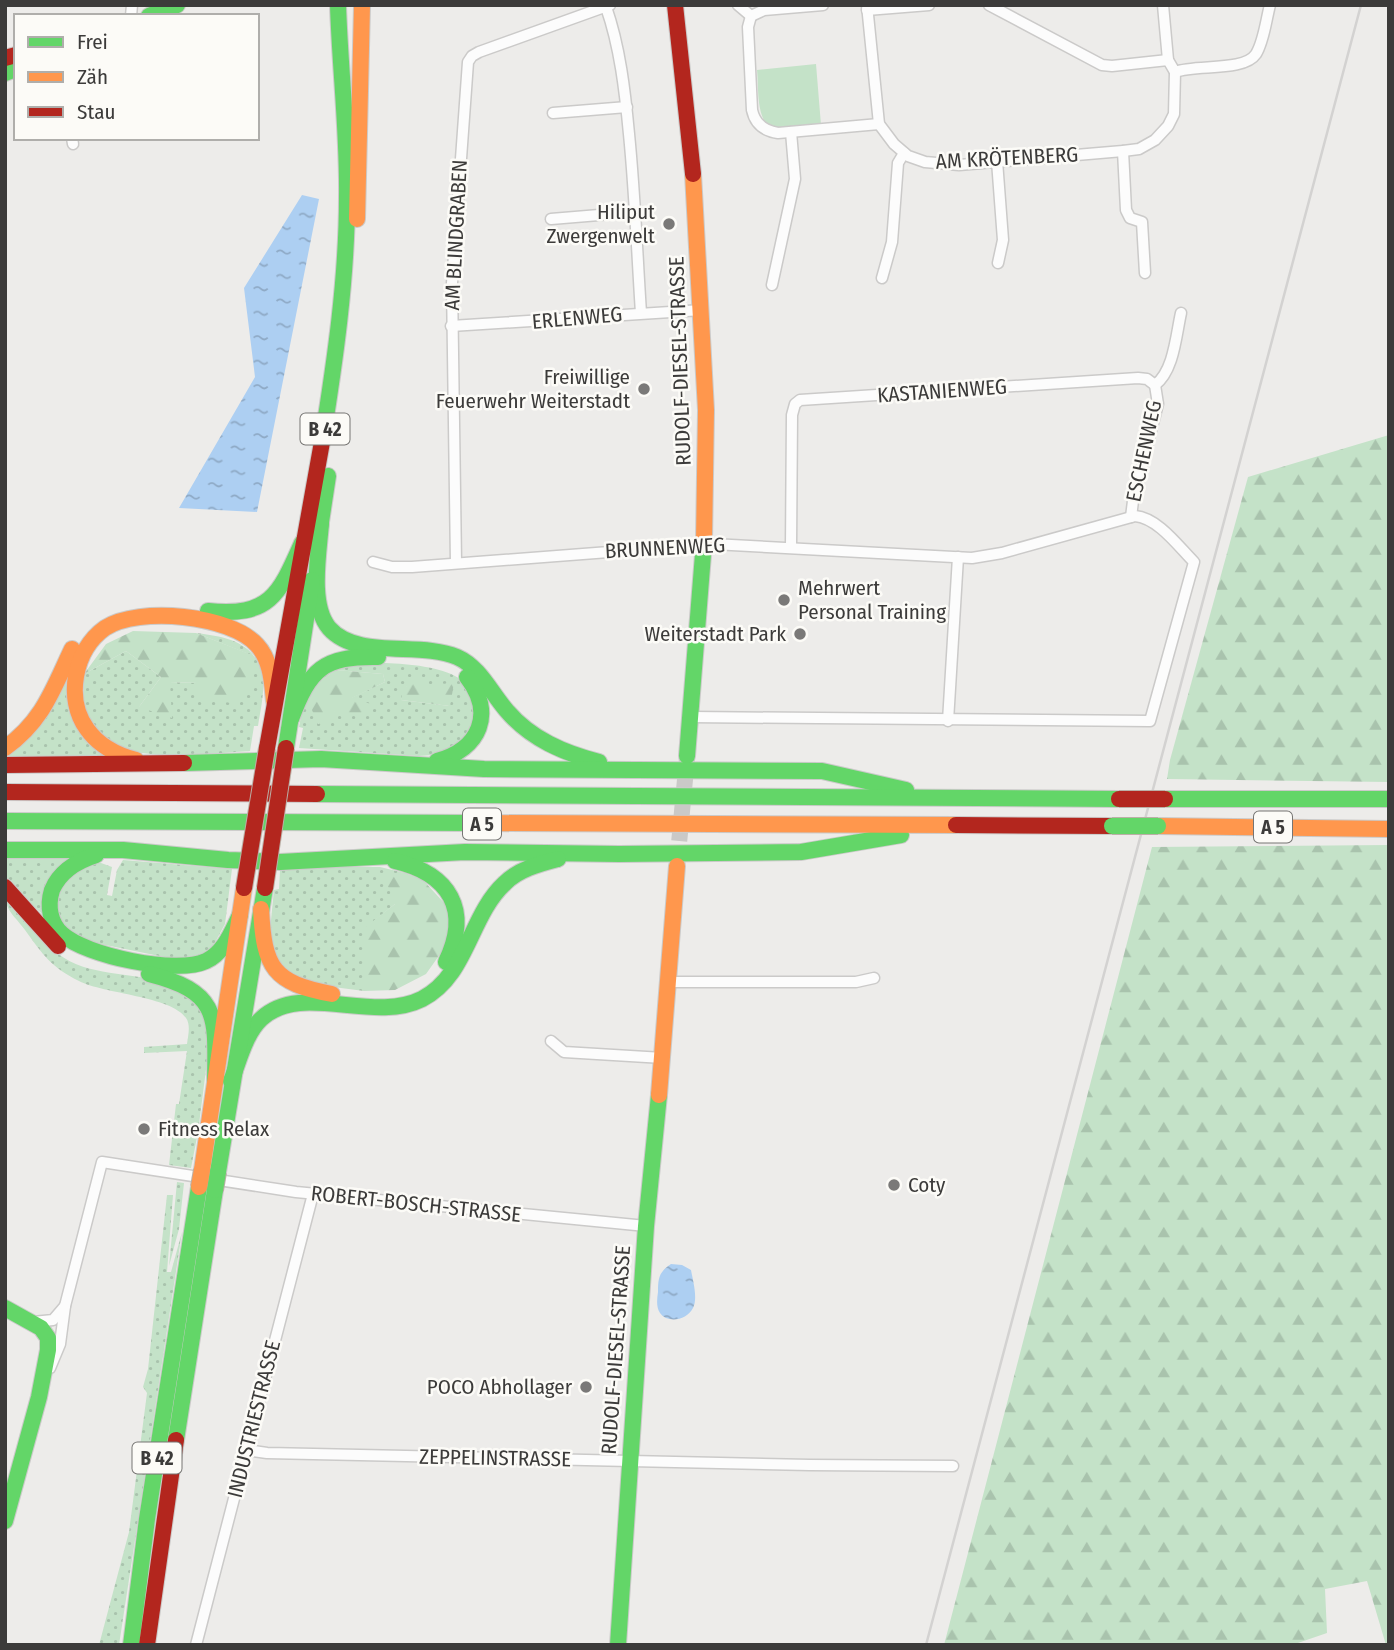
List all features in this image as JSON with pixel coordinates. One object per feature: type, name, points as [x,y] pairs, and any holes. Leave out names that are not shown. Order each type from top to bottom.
[{"type":"main road","points":[[154,14],[177,5]]},
{"type":"main road","points":[[332,5],[338,26]]},
{"type":"main road","name":"B 42","points":[[223,1082],[244,888],[274,701],[329,398],[347,224],[338,5]]},
{"type":"main road","name":"B 42","points":[[131,1645],[147,1519],[204,1179],[265,888],[321,523],[342,373],[356,238],[360,179],[362,5]]},
{"type":"main road","name":"RUDOLF-DIESEL-STRASSE","points":[[675,5],[689,116],[706,410],[704,544],[687,756]]},
{"type":"main road","points":[[321,523],[318,603],[325,622],[337,635],[360,644],[432,651],[457,657],[478,672],[508,712],[538,739],[585,759],[655,769]]},
{"type":"main road","points":[[5,748],[20,739],[38,722],[76,642],[90,627],[110,614],[141,605],[177,606],[232,614],[254,610],[272,599],[281,587],[302,543]]},
{"type":"main road","points":[[154,764],[130,759],[106,748],[92,737],[80,720],[74,697],[78,664],[96,635],[112,623],[152,615],[230,627],[260,648],[270,670],[274,701]]},
{"type":"main road","points":[[291,719],[307,680],[324,664],[342,658],[359,656],[438,663],[453,667],[471,680],[481,699],[482,710],[480,729],[472,743],[458,754],[442,760],[386,762]]},
{"type":"main road","points":[[5,765],[321,759],[484,769],[822,771],[941,798]]},
{"type":"main road","name":"A 5","points":[[5,792],[1389,799]]},
{"type":"main road","name":"A 5","points":[[5,821],[1389,829]]},
{"type":"main road","name":"A 5","points":[[359,857],[477,851],[619,854],[801,852],[958,826]]},
{"type":"main road","points":[[5,849],[97,849],[280,862],[359,857],[406,862],[426,870],[447,889],[455,904],[457,928],[450,956],[437,974],[410,993],[390,999],[361,998],[298,986],[275,971],[266,958],[261,909]]},
{"type":"main road","points":[[148,854],[96,855],[81,859],[68,867],[58,878],[50,895],[51,914],[59,932],[75,945],[92,952],[165,965],[186,966],[205,962],[219,952],[240,915]]},
{"type":"main road","name":"A 5","points":[[223,1082],[261,1018],[282,1005],[313,1003],[388,1010],[420,1001],[434,993],[455,971],[483,909],[509,879],[545,861],[619,854]]},
{"type":"main road","name":"RUDOLF-DIESEL-STRASSE","points":[[618,1645],[646,1226],[670,982],[677,866]]},
{"type":"main road","points":[[5,887],[18,898],[56,945],[72,957],[182,982],[198,992],[209,1007],[213,1021],[223,1082]]},
{"type":"main road","name":"B 42","points":[[147,1645],[204,1179]]},
{"type":"main road","points":[[5,1308],[46,1333],[49,1343],[41,1386],[5,1521]]},
{"type":"street","points":[[738,5],[751,16]]},
{"type":"street","points":[[822,5],[764,10],[751,16],[748,27],[754,117],[760,126],[771,132],[879,124]]},
{"type":"street","points":[[882,278],[891,247],[898,163],[904,153],[879,124],[867,8],[929,5]]},
{"type":"street","points":[[989,5],[1102,65],[1168,60]]},
{"type":"street","points":[[1163,5],[1168,60],[1175,72],[1248,62],[1257,53],[1270,5]]},
{"type":"street","points":[[608,6],[627,107],[641,313]]},
{"type":"street","name":"AM BLINDGRABEN","points":[[456,563],[451,326],[453,260],[469,59],[479,52],[608,6]]},
{"type":"street","name":"AM KRÖTENBERG","points":[[904,153],[933,163],[959,164],[1123,151],[1150,144],[1168,126],[1175,107],[1175,72]]},
{"type":"street","points":[[553,113],[627,107]]},
{"type":"street","points":[[772,285],[795,180],[791,132]]},
{"type":"street","points":[[1123,151],[1126,210],[1130,218],[1142,222],[1146,273]]},
{"type":"street","points":[[997,162],[1003,240],[998,263]]},
{"type":"street","points":[[551,219],[635,212]]},
{"type":"street","name":"ERLENWEG","points":[[451,326],[702,310]]},
{"type":"street","points":[[1155,385],[1168,366],[1181,313]]},
{"type":"street","name":"KASTANIENWEG","points":[[791,547],[792,415],[795,404],[800,400],[1138,378],[1150,380],[1155,385]]},
{"type":"street","name":"ESCHENWEG","points":[[1131,517],[1158,404],[1155,385]]},
{"type":"street","points":[[691,717],[1150,721],[1194,562],[1150,520],[1131,517]]},
{"type":"street","name":"BRUNNENWEG","points":[[373,562],[401,568],[704,544],[958,558],[993,555],[1131,517]]},
{"type":"street","points":[[948,721],[958,558]]},
{"type":"street","points":[[670,982],[856,982],[874,978]]},
{"type":"street","points":[[551,1041],[564,1052],[663,1058]]},
{"type":"street","name":"ROBERT-BOSCH-STRASSE","points":[[65,1306],[102,1161],[313,1194],[646,1226]]},
{"type":"street","name":"INDUSTRIESTRASSE","points":[[196,1645],[313,1194]]},
{"type":"street","points":[[31,1322],[50,1321],[65,1306]]},
{"type":"street","points":[[41,1386],[60,1344],[65,1306]]},
{"type":"street","name":"ZEPPELINSTRASSE","points":[[246,1450],[267,1453],[953,1466]]},
{"type":"green space","points":[[816,64],[821,125],[787,131],[769,127],[764,121],[759,104],[757,70]]},
{"type":"green space","points":[[1389,435],[1389,782],[1167,779],[1248,477]]},
{"type":"green space","points":[[133,631],[196,633],[252,655],[251,687],[232,703],[198,698],[197,683],[170,682],[172,718],[139,707],[161,677],[126,651],[84,674],[106,644]]},
{"type":"green space","points":[[196,633],[241,644],[256,659],[261,670],[263,693],[258,726],[254,726],[250,751],[162,755],[117,747],[100,737],[89,722],[85,710],[84,674],[126,651],[161,677],[139,707],[170,682],[198,683],[251,655]]},
{"type":"green space","points":[[354,662],[405,664],[443,671],[459,678],[470,688],[476,702],[468,740],[444,754],[419,756],[299,748],[303,728],[299,727],[302,711],[317,683],[324,670]],"holes":[[[336,670],[383,674],[385,682],[351,698],[318,724],[317,683]],[[407,686],[450,706],[401,700]]]},
{"type":"green space","points":[[336,670],[383,674],[385,682],[352,698],[371,704],[365,716],[335,711],[332,720],[318,724],[309,703],[317,683]]},
{"type":"green space","points":[[415,672],[428,685],[454,683],[450,706],[401,700],[403,688]]},
{"type":"green space","points":[[64,681],[105,757],[5,757]]},
{"type":"green space","points":[[1389,845],[1389,1645],[1386,1645],[1367,1581],[1325,1589],[1327,1633],[1292,1645],[944,1645],[1152,847]]},
{"type":"green space","points":[[75,855],[46,917],[5,882],[5,856]]},
{"type":"green space","points":[[123,860],[232,869],[225,924],[212,948],[198,958],[179,960],[76,939],[60,916],[58,907],[62,888],[75,872],[92,863],[101,863],[112,867],[107,895],[112,896],[117,870]]},
{"type":"green space","points":[[311,867],[380,867],[405,873],[395,904],[364,929],[364,991],[318,985],[283,970],[269,940],[274,890],[279,889],[280,871]]},
{"type":"green space","points":[[405,873],[423,880],[447,906],[449,926],[443,950],[426,974],[395,990],[364,991],[364,928],[395,904],[384,876]]},
{"type":"green space","points":[[5,893],[57,953],[69,961],[96,970],[166,984],[199,1002],[210,1038],[191,1168],[169,1165],[176,1104],[179,1104],[187,1051],[144,1053],[144,1047],[187,1044],[189,1027],[186,1018],[166,1005],[90,985],[61,971],[11,913]]},
{"type":"green space","points":[[177,1182],[184,1183],[179,1229],[169,1266]]},
{"type":"green space","points":[[167,1195],[173,1195],[167,1272],[171,1272],[182,1232],[119,1645],[99,1645],[129,1532],[147,1393],[143,1387],[148,1369]]},
{"type":"water","points":[[302,195],[319,199],[257,512],[179,508],[255,377],[244,288]]},
{"type":"water","points":[[671,1264],[682,1265],[691,1270],[695,1289],[693,1308],[677,1319],[663,1316],[657,1306],[660,1276]]},
{"type":"tunnel","points":[[677,865],[687,758]]},
{"type":"railway","points":[[926,1645],[1361,5]]},
{"type":"traffic: fast","points":[[154,14],[177,5]]},
{"type":"traffic: fast","points":[[322,442],[345,258],[347,173],[338,5]]},
{"type":"traffic: fast","points":[[5,73],[14,70]]},
{"type":"traffic: fast","points":[[319,535],[328,476]]},
{"type":"traffic: fast","points":[[321,523],[317,592],[319,606],[329,628],[341,638],[356,644],[442,652],[457,657],[479,674],[507,711],[527,730],[561,749],[599,762]]},
{"type":"traffic: fast","points":[[687,756],[704,542]]},
{"type":"traffic: fast","points":[[208,611],[246,610],[270,599],[286,576],[302,543]]},
{"type":"traffic: fast","points":[[286,748],[312,580]]},
{"type":"traffic: fast","points":[[291,719],[305,688],[321,669],[344,659],[378,657]]},
{"type":"traffic: fast","points":[[437,761],[464,748],[479,728],[480,704],[476,690],[467,677]]},
{"type":"traffic: fast","points":[[184,763],[321,759],[484,769],[822,771],[906,790]]},
{"type":"traffic: fast","points":[[317,794],[1119,799]]},
{"type":"traffic: fast","points":[[1165,799],[1389,799]]},
{"type":"traffic: fast","points":[[5,821],[480,823]]},
{"type":"traffic: fast","points":[[1112,826],[1158,826]]},
{"type":"traffic: fast","points":[[5,850],[123,850],[280,862],[465,852],[801,852],[901,835]]},
{"type":"traffic: fast","points":[[96,855],[82,860],[64,872],[52,890],[52,919],[58,930],[74,942],[132,961],[175,966],[192,965],[206,961],[218,953],[240,915]]},
{"type":"traffic: fast","points":[[231,1081],[255,1025],[277,1008],[296,1003],[381,1007],[422,999],[449,975],[483,912],[505,883],[523,871],[558,859]]},
{"type":"traffic: fast","points":[[395,861],[430,875],[442,885],[450,897],[456,926],[446,962]]},
{"type":"traffic: fast","points":[[218,1172],[265,888]]},
{"type":"traffic: fast","points":[[149,974],[189,989],[209,1010],[215,1040],[215,1082]]},
{"type":"traffic: fast","points":[[618,1645],[646,1226],[659,1095]]},
{"type":"traffic: fast","points":[[215,1190],[218,1172]]},
{"type":"traffic: fast","points":[[131,1645],[147,1519],[199,1187]]},
{"type":"traffic: fast","points":[[176,1440],[215,1190]]},
{"type":"traffic: fast","points":[[5,1308],[41,1328],[48,1338],[39,1397],[5,1521]]},
{"type":"traffic: slow","points":[[357,219],[362,5]]},
{"type":"traffic: slow","points":[[693,174],[706,410],[704,542]]},
{"type":"traffic: slow","points":[[136,760],[115,752],[97,740],[87,729],[76,704],[76,675],[86,649],[94,637],[120,621],[139,617],[184,617],[227,627],[244,635],[257,645],[265,657],[274,701]]},
{"type":"traffic: slow","points":[[5,748],[18,738],[38,715],[72,649]]},
{"type":"traffic: slow","points":[[480,823],[956,825]]},
{"type":"traffic: slow","points":[[1158,826],[1389,829]]},
{"type":"traffic: slow","points":[[659,1095],[677,866]]},
{"type":"traffic: slow","points":[[202,1170],[244,888]]},
{"type":"traffic: slow","points":[[261,909],[265,946],[276,970],[296,984],[332,994]]},
{"type":"traffic: slow","points":[[199,1187],[202,1170]]},
{"type":"traffic: jam","points":[[675,5],[693,174]]},
{"type":"traffic: jam","points":[[5,58],[14,56]]},
{"type":"traffic: jam","points":[[267,748],[322,442]]},
{"type":"traffic: jam","points":[[244,888],[267,748]]},
{"type":"traffic: jam","points":[[265,888],[286,748]]},
{"type":"traffic: jam","points":[[5,765],[184,763]]},
{"type":"traffic: jam","points":[[5,792],[317,794]]},
{"type":"traffic: jam","points":[[1119,799],[1165,799]]},
{"type":"traffic: jam","points":[[956,825],[1112,826]]},
{"type":"traffic: jam","points":[[5,887],[58,946]]},
{"type":"traffic: jam","points":[[147,1645],[176,1440]]},
{"type":"place","name":"Hiliput Zwergenwelt","points":[[669,224]]},
{"type":"place","name":"Freiwillige Feuerwehr Weiterstadt","points":[[644,389]]},
{"type":"place","name":"Mehrwert Personal Training","points":[[784,600]]},
{"type":"place","name":"Weiterstadt Park","points":[[800,634]]},
{"type":"place","name":"Fitness Relax","points":[[144,1129]]},
{"type":"place","name":"Coty","points":[[894,1185]]},
{"type":"place","name":"POCO Abhollager","points":[[586,1387]]}]
